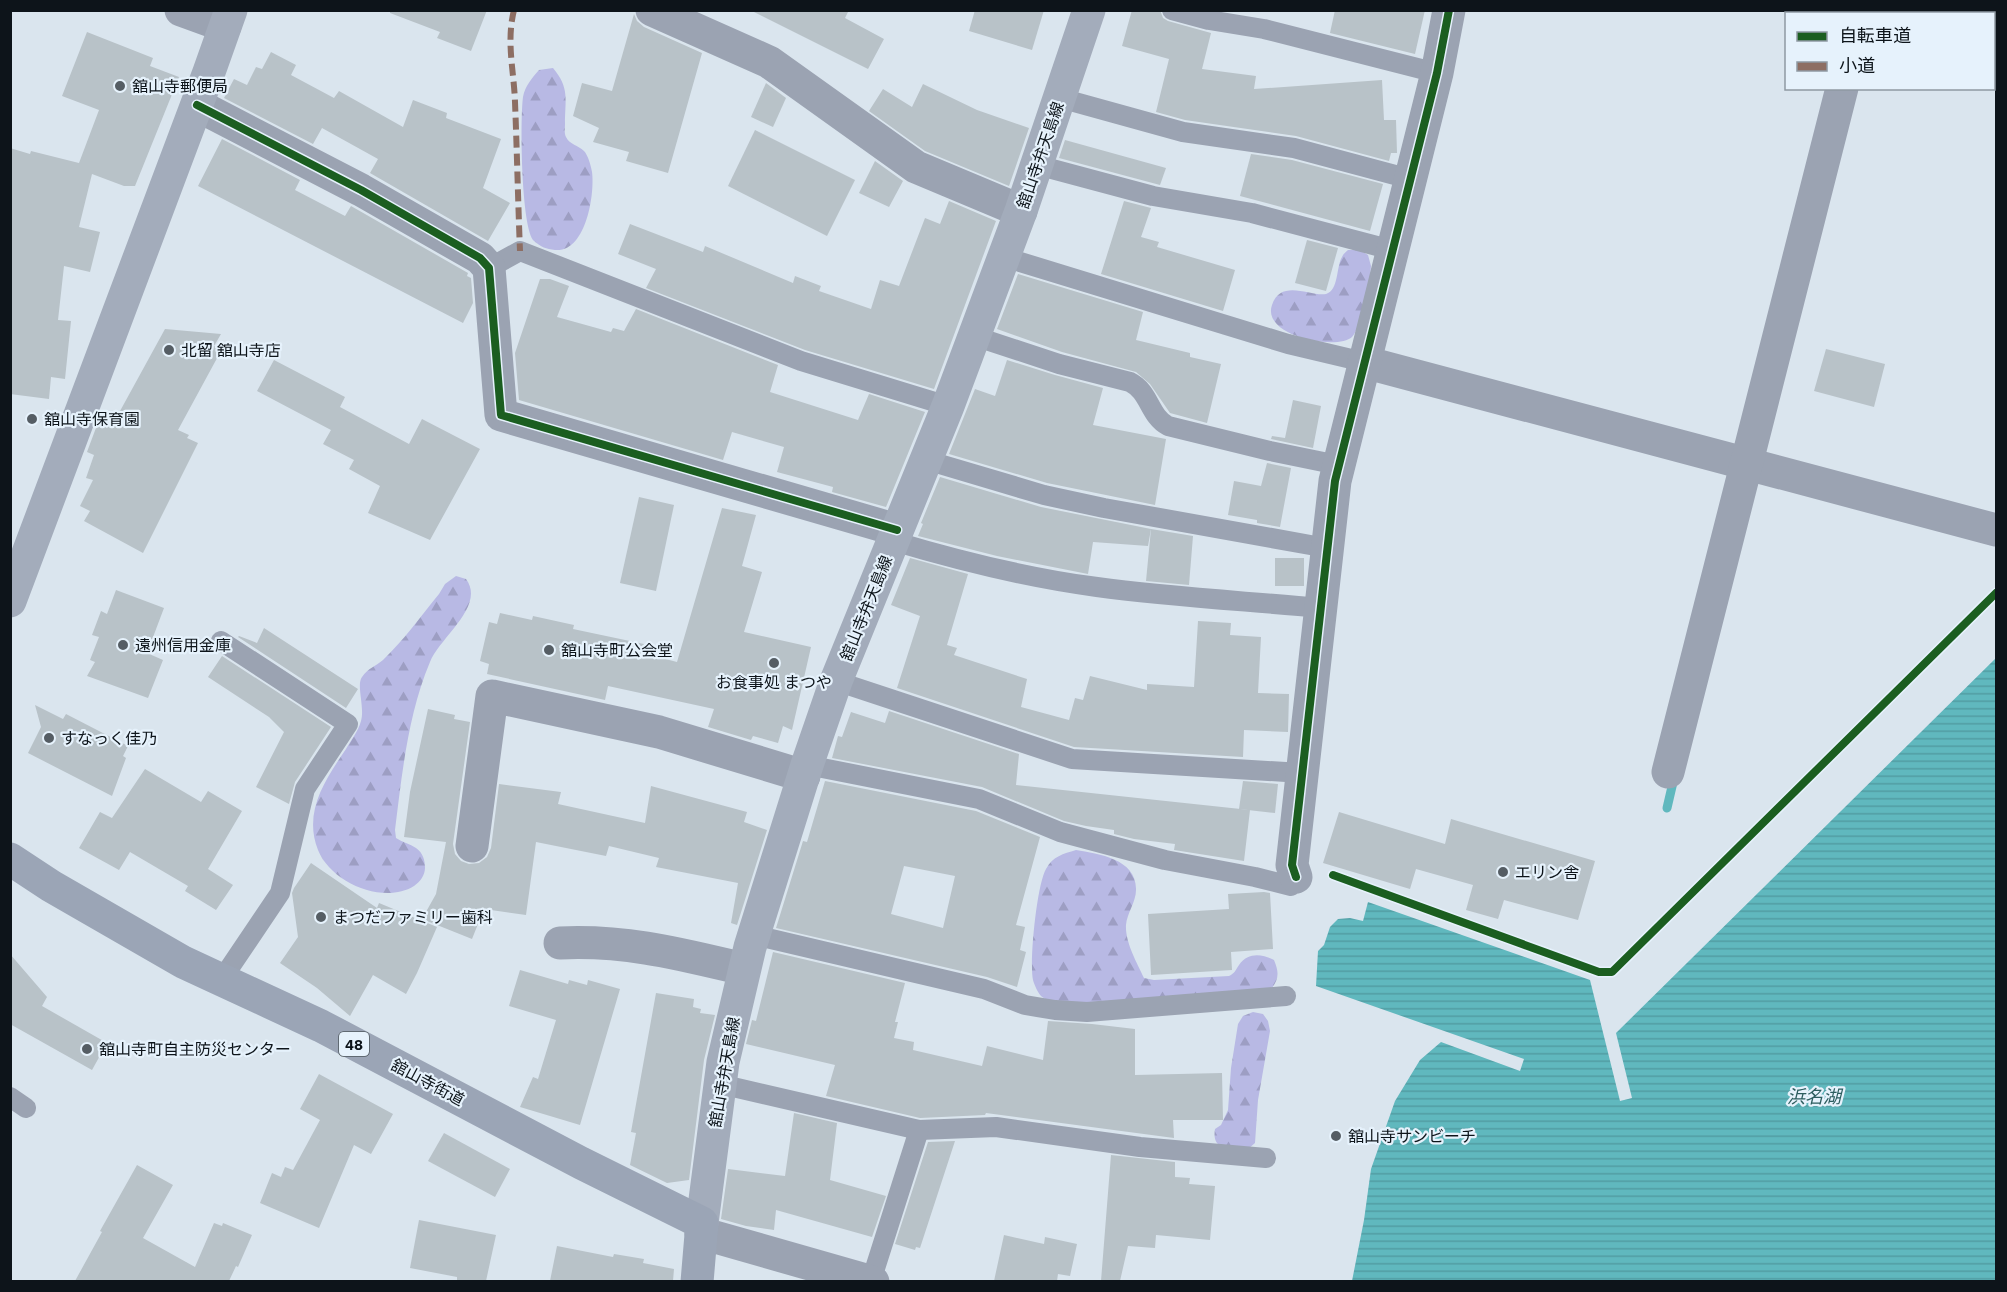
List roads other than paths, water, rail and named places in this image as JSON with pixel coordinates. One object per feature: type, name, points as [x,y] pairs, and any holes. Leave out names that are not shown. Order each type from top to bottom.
[{"type":"main road","name":"舘山寺弁天島線","points":[[701,1228],[723,1062],[744,969],[805,770],[836,681],[948,406],[1004,257],[1089,10]]},
{"type":"main road","points":[[10,601],[228,18]]},
{"type":"main road","name":"舘山寺街道","points":[[10,859],[51,886],[173,956],[321,1026],[701,1228]]},
{"type":"main road","points":[[697,1281],[701,1228]]},
{"type":"street","points":[[181,10],[228,18]]},
{"type":"street","points":[[652,10],[769,62],[916,166],[1021,211]]},
{"type":"street","points":[[1294,882],[1292,865],[1330,508],[1338,465],[1437,73],[1449,10]]},
{"type":"street","points":[[1668,772],[1841,90]]},
{"type":"street","points":[[197,105],[361,190],[480,258],[489,268],[501,415],[895,535]]},
{"type":"street","points":[[1364,362],[1996,530]]},
{"type":"street","points":[[472,846],[492,696],[659,732],[805,770]]},
{"type":"street","points":[[560,943],[592,942],[634,945],[744,969]]},
{"type":"street","points":[[701,1228],[872,1281]]},
{"type":"lane","points":[[1172,10],[1209,20],[1264,29],[1437,73]]},
{"type":"lane","points":[[1060,98],[1184,132],[1294,148],[1410,179]]},
{"type":"lane","points":[[1037,165],[1153,196],[1252,213],[1392,250]]},
{"type":"lane","points":[[489,268],[520,250],[801,361],[948,406]]},
{"type":"lane","points":[[1004,257],[1288,344],[1364,362]]},
{"type":"lane","points":[[974,336],[1059,364],[1139,386],[1145,393],[1154,415],[1168,426],[1338,465]]},
{"type":"lane","points":[[926,460],[1044,495],[1327,548]]},
{"type":"lane","points":[[895,535],[954,559],[1096,587],[1320,608]]},
{"type":"lane","points":[[221,641],[348,724],[305,789],[280,893],[222,979]]},
{"type":"lane","points":[[836,681],[1072,759],[1302,773]]},
{"type":"lane","points":[[805,770],[979,799],[1060,832],[1165,860],[1294,882]]},
{"type":"lane","points":[[754,935],[984,989],[1025,1005],[1055,1010],[1087,1012],[1286,996]]},
{"type":"lane","points":[[720,1084],[919,1130],[996,1127],[1140,1148],[1266,1158]]},
{"type":"lane","points":[[872,1281],[919,1130]]},
{"type":"water","name":"浜名湖","points":[[1996,658],[1996,1281],[1352,1281],[1371,1169],[1395,1101],[1420,1060],[1441,1042],[1520,1071],[1524,1059],[1316,986],[1318,951],[1324,945],[1330,927],[1338,919],[1350,918],[1363,921],[1368,902],[1590,980],[1620,1101],[1632,1098],[1616,1033]]},
{"type":"waterway","points":[[1667,808],[1674,778]]},
{"type":"place","name":"舘山寺郵便局","points":[[120,86]]},
{"type":"place","name":"北留 舘山寺店","points":[[169,350]]},
{"type":"place","name":"舘山寺保育園","points":[[32,419]]},
{"type":"place","name":"遠州信用金庫","points":[[123,645]]},
{"type":"place","name":"舘山寺町公会堂","points":[[549,650]]},
{"type":"place","name":"お食事処 まつや","points":[[774,663]]},
{"type":"place","name":"すなっく佳乃","points":[[49,738]]},
{"type":"place","name":"エリン舎","points":[[1503,872]]},
{"type":"place","name":"まつだファミリー歯科","points":[[321,917]]},
{"type":"place","name":"舘山寺町自主防災センター","points":[[87,1049]]},
{"type":"place","name":"舘山寺サンビーチ","points":[[1336,1136]]}]
